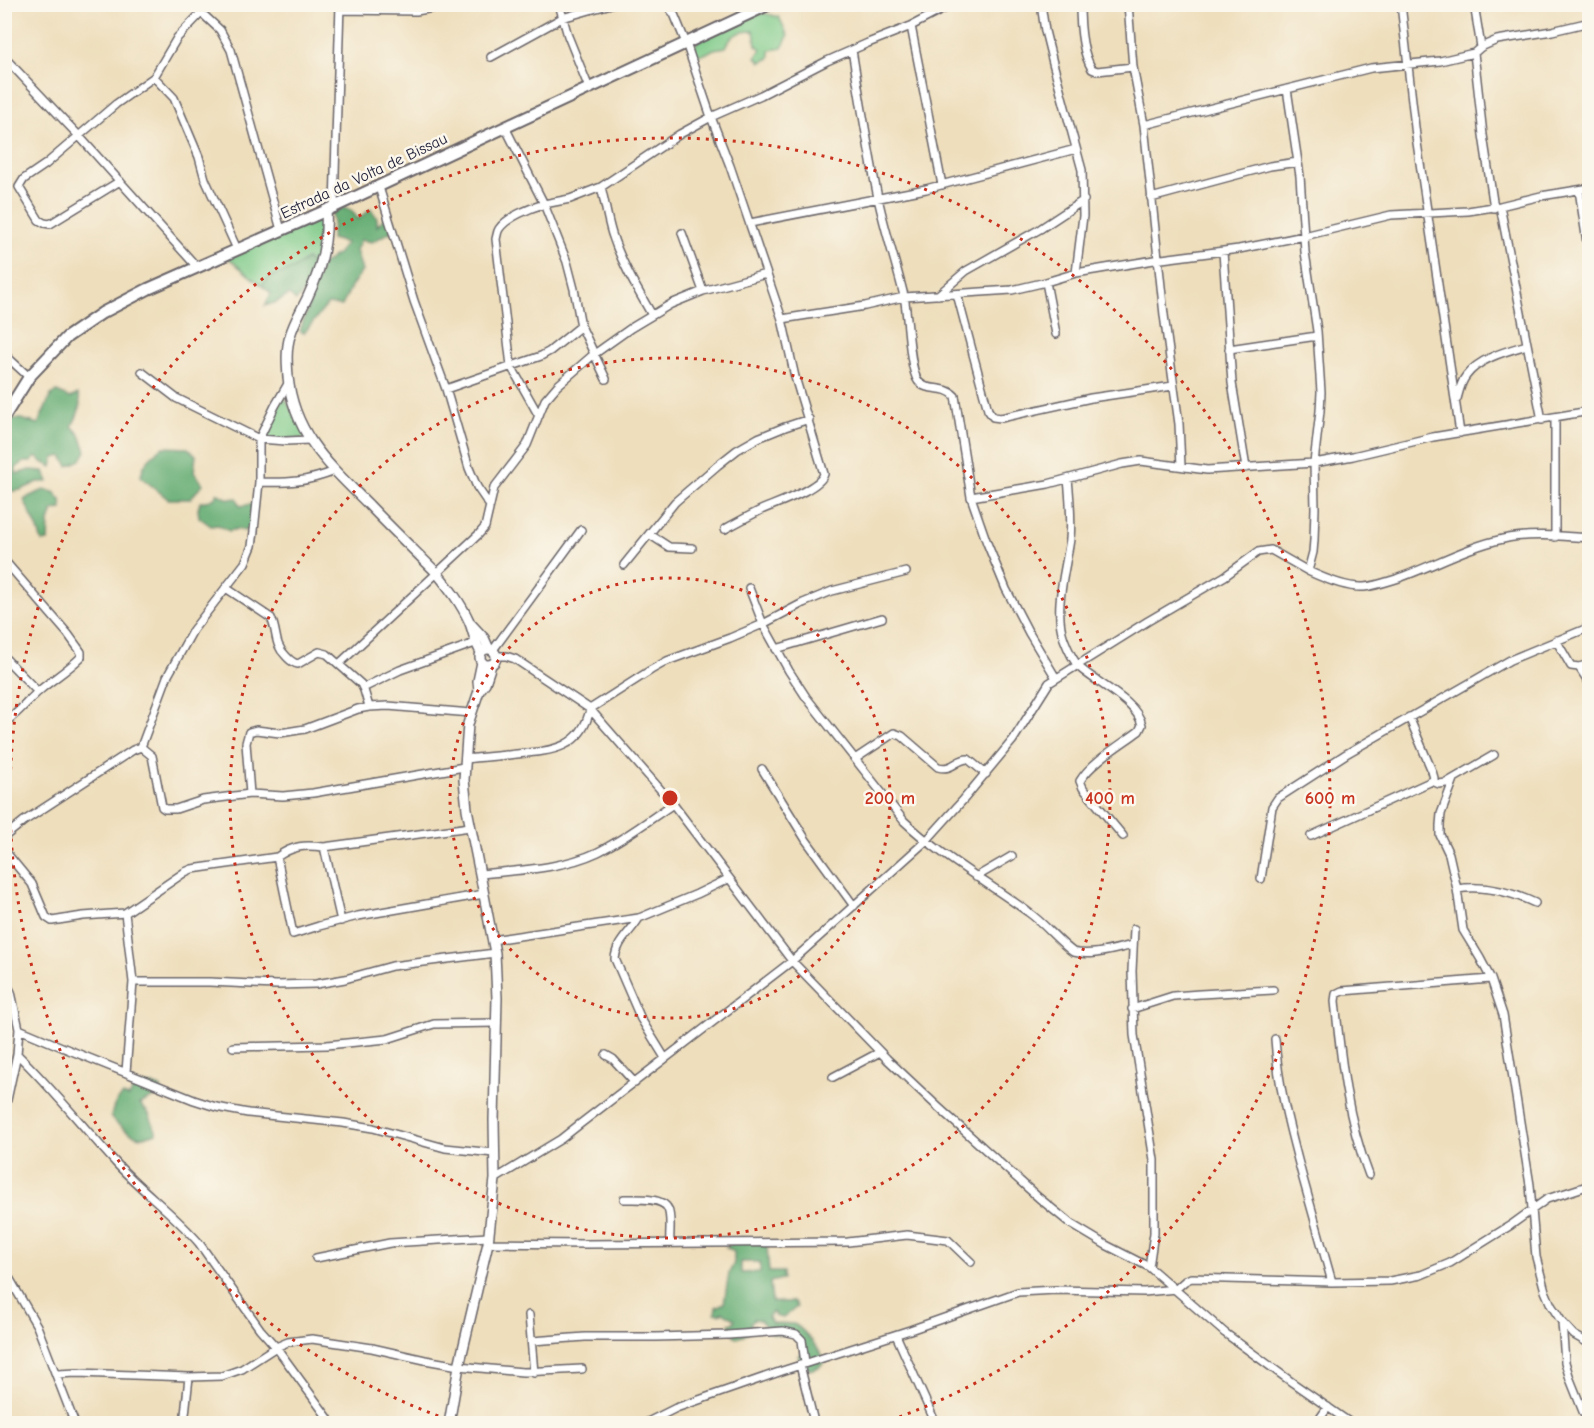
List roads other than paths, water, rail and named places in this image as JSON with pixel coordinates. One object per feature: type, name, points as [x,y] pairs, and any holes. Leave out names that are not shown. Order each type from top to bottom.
[{"type":"main road","name":"Estrada da Volta de Bissau","points":[[4,417],[29,376],[68,337],[102,313],[148,289],[379,186],[770,4]]},
{"type":"street","points":[[192,4],[220,30],[231,50],[281,230]]},
{"type":"street","points":[[559,4],[568,36],[589,88]]},
{"type":"street","points":[[491,57],[562,18],[611,4]]},
{"type":"street","points":[[666,4],[674,14],[686,43],[750,223],[782,320],[795,377],[824,474],[822,480],[803,492],[761,510],[724,530]]},
{"type":"street","points":[[538,416],[511,366],[496,239],[499,229],[512,218],[534,207],[570,199],[602,187],[680,134],[711,117],[761,95],[827,61],[911,26],[953,4]]},
{"type":"street","points":[[1041,4],[1045,31],[1082,170],[1083,224],[1076,273]]},
{"type":"street","points":[[1080,4],[1081,30],[1086,55],[1092,69],[1097,71],[1133,67]]},
{"type":"street","points":[[1128,4],[1133,67],[1144,125],[1179,424],[1181,466]]},
{"type":"street","points":[[1401,4],[1418,146],[1460,433]]},
{"type":"street","points":[[1474,4],[1481,47]]},
{"type":"street","points":[[445,6],[416,11],[340,7],[330,208],[324,251],[315,281],[290,336],[287,354],[289,382],[295,410],[310,440],[335,471],[436,573],[455,597],[471,624],[484,638],[489,656]]},
{"type":"street","points":[[120,181],[50,224],[44,224],[39,220],[19,187],[20,183],[116,104],[154,77],[177,38],[201,13]]},
{"type":"street","points":[[1144,125],[1371,68],[1453,59],[1474,52],[1497,40],[1552,32],[1590,22]]},
{"type":"street","points":[[911,26],[942,185]]},
{"type":"street","points":[[852,50],[878,198],[904,297],[914,369],[918,380],[924,386],[946,389],[955,396],[972,498],[1005,589],[1056,678]]},
{"type":"street","points":[[1474,52],[1483,135],[1542,420]]},
{"type":"street","points":[[4,57],[197,267]]},
{"type":"street","points":[[154,77],[174,98],[199,157],[205,179],[237,249]]},
{"type":"street","points":[[1287,89],[1298,162],[1307,271],[1317,336],[1320,402],[1314,463],[1314,540],[1308,571]]},
{"type":"street","points":[[505,127],[544,204],[567,262],[581,326],[606,380]]},
{"type":"street","points":[[750,223],[942,185],[1076,149]]},
{"type":"street","points":[[1151,198],[1269,166],[1298,162]]},
{"type":"street","points":[[379,186],[414,302],[446,389],[469,468],[477,487],[490,507]]},
{"type":"street","points":[[602,187],[616,244],[652,315]]},
{"type":"street","points":[[782,320],[904,297],[1004,291],[1076,273],[1223,252],[1391,215],[1468,211],[1497,207],[1541,196],[1590,189]]},
{"type":"street","points":[[1579,190],[1590,262]]},
{"type":"street","points":[[938,295],[966,271],[1040,229],[1084,200]]},
{"type":"street","points":[[682,233],[704,291]]},
{"type":"street","points":[[1223,252],[1233,394],[1246,468]]},
{"type":"street","points":[[339,664],[485,527],[494,488],[527,445],[550,392],[593,355],[631,327],[671,304],[704,291],[766,274]]},
{"type":"street","points":[[1046,282],[1056,334]]},
{"type":"street","points":[[957,294],[988,410],[993,417],[1001,418],[1091,398],[1173,386]]},
{"type":"street","points":[[446,389],[541,356],[581,326]]},
{"type":"street","points":[[1229,349],[1317,336]]},
{"type":"street","points":[[1456,404],[1461,383],[1473,368],[1527,345]]},
{"type":"street","points":[[4,354],[29,376]]},
{"type":"street","points":[[142,372],[176,398],[259,439],[310,440]]},
{"type":"street","points":[[4,837],[40,810],[141,747],[167,677],[193,630],[245,563],[252,546],[259,482],[259,439],[289,382]]},
{"type":"street","points":[[972,498],[1048,484],[1132,462],[1149,461],[1207,470],[1314,463],[1433,437],[1590,411]]},
{"type":"street","points":[[1555,418],[1555,537]]},
{"type":"street","points":[[624,565],[675,502],[718,465],[737,450],[758,438],[808,419]]},
{"type":"street","points":[[259,482],[302,481],[335,471]]},
{"type":"street","points":[[1068,479],[1072,514],[1060,607],[1060,622],[1064,638],[1078,666],[1119,696],[1142,722],[1139,731],[1107,754],[1080,781],[1083,788],[1124,836]]},
{"type":"street","points":[[449,1424],[459,1366],[488,1240],[495,1179],[497,989],[495,953],[465,793],[468,724],[479,691],[478,681],[489,656],[581,530]]},
{"type":"street","points":[[649,534],[669,547],[692,548]]},
{"type":"street","points":[[495,1179],[561,1139],[792,961],[854,906],[927,840],[986,774],[1013,740],[1050,683],[1056,678],[1225,576],[1258,552],[1271,550],[1308,571],[1353,586],[1365,587],[1417,572],[1481,545],[1503,539],[1520,536],[1590,538]]},
{"type":"street","points":[[4,560],[81,652],[81,657],[74,664],[4,723]]},
{"type":"street","points":[[141,747],[152,756],[162,807],[165,809],[176,809],[203,800],[250,794],[283,796],[313,793],[465,763],[561,748],[582,731],[590,709],[667,661],[730,638],[832,591],[906,572]]},
{"type":"street","points":[[226,588],[271,618],[280,650],[292,662],[298,664],[319,652],[327,654],[363,688],[369,707]]},
{"type":"street","points":[[749,588],[763,624],[789,672],[806,697],[904,821],[976,877],[1031,914],[1073,952],[1088,954],[1133,945]]},
{"type":"street","points":[[776,649],[882,618]]},
{"type":"street","points":[[471,624],[475,643],[489,656],[506,656],[515,659],[590,709],[672,804],[792,961],[880,1052],[938,1107],[1071,1224],[1149,1267],[1225,1333],[1352,1424]]},
{"type":"street","points":[[1261,879],[1269,818],[1274,802],[1346,754],[1510,660],[1590,627]]},
{"type":"street","points":[[1556,640],[1571,666],[1579,667],[1590,664]]},
{"type":"street","points":[[363,688],[400,670],[475,643]]},
{"type":"street","points":[[4,657],[38,692]]},
{"type":"street","points":[[1579,667],[1590,684]]},
{"type":"street","points":[[250,794],[246,743],[249,732],[256,730],[280,733],[305,729],[369,707],[388,706],[471,713]]},
{"type":"street","points":[[1408,717],[1433,774],[1432,781]]},
{"type":"street","points":[[855,759],[894,733],[902,736],[938,767],[946,768],[961,760],[969,759],[986,774]]},
{"type":"street","points":[[1311,836],[1432,781],[1439,784],[1446,783],[1494,755]]},
{"type":"street","points":[[762,769],[807,840],[854,906]]},
{"type":"street","points":[[1454,779],[1441,814],[1440,835],[1449,854],[1463,930],[1491,979],[1503,1015],[1540,1274],[1548,1298],[1562,1322],[1574,1335],[1590,1344]]},
{"type":"street","points":[[480,874],[530,869],[579,860],[599,852],[672,804]]},
{"type":"street","points":[[4,850],[32,884],[46,917],[52,921],[126,913],[192,869],[278,857],[286,850],[303,845],[324,847],[470,827]]},
{"type":"street","points":[[324,847],[341,921]]},
{"type":"street","points":[[976,877],[1012,856]]},
{"type":"street","points":[[278,857],[294,934],[358,916],[484,894]]},
{"type":"street","points":[[492,940],[639,918],[728,879]]},
{"type":"street","points":[[1457,889],[1499,891],[1535,903]]},
{"type":"street","points":[[126,913],[133,982],[126,1072]]},
{"type":"street","points":[[639,918],[619,945],[615,952],[615,959],[641,1019],[665,1058]]},
{"type":"street","points":[[1134,929],[1132,1009],[1134,1035],[1154,1160],[1154,1233],[1149,1267]]},
{"type":"street","points":[[133,982],[316,984],[345,979],[392,966],[495,953]]},
{"type":"street","points":[[4,979],[11,992],[19,1029],[17,1054],[7,1100],[4,1104]]},
{"type":"street","points":[[1369,1175],[1357,1143],[1346,1095],[1336,994],[1342,991],[1491,979]]},
{"type":"street","points":[[1132,1009],[1173,996],[1273,990]]},
{"type":"street","points":[[233,1047],[344,1043],[387,1039],[434,1024],[497,1023]]},
{"type":"street","points":[[19,1029],[216,1107],[248,1113],[343,1123],[381,1130],[445,1148],[494,1153]]},
{"type":"street","points":[[1275,1039],[1278,1076],[1286,1117],[1332,1282]]},
{"type":"street","points":[[833,1077],[880,1052]]},
{"type":"street","points":[[17,1054],[35,1071],[117,1164],[188,1230],[328,1418]]},
{"type":"street","points":[[606,1055],[613,1059],[634,1083]]},
{"type":"street","points":[[644,1424],[689,1403],[1018,1292],[1056,1290],[1132,1292],[1176,1289],[1191,1278],[1332,1282],[1390,1281],[1421,1275],[1450,1263],[1511,1225],[1547,1198],[1590,1185]]},
{"type":"street","points":[[624,1198],[646,1199],[660,1202],[667,1207],[669,1243]]},
{"type":"street","points":[[316,1258],[390,1243],[488,1240],[586,1244],[848,1242],[907,1235],[948,1240],[971,1262]]},
{"type":"street","points":[[4,1269],[37,1326],[75,1424]]},
{"type":"street","points":[[529,1315],[534,1373]]},
{"type":"street","points":[[1562,1322],[1565,1362],[1588,1424]]},
{"type":"street","points":[[532,1341],[585,1337],[666,1337],[783,1331],[796,1334],[802,1340],[803,1364],[814,1422]]},
{"type":"street","points":[[896,1335],[936,1424]]},
{"type":"street","points":[[57,1374],[222,1376],[242,1369],[276,1347],[298,1340],[312,1339],[372,1348],[459,1366],[534,1373],[582,1369]]},
{"type":"street","points":[[184,1424],[189,1377]]},
{"type":"street","points":[[1316,1424],[1328,1407]]}]
